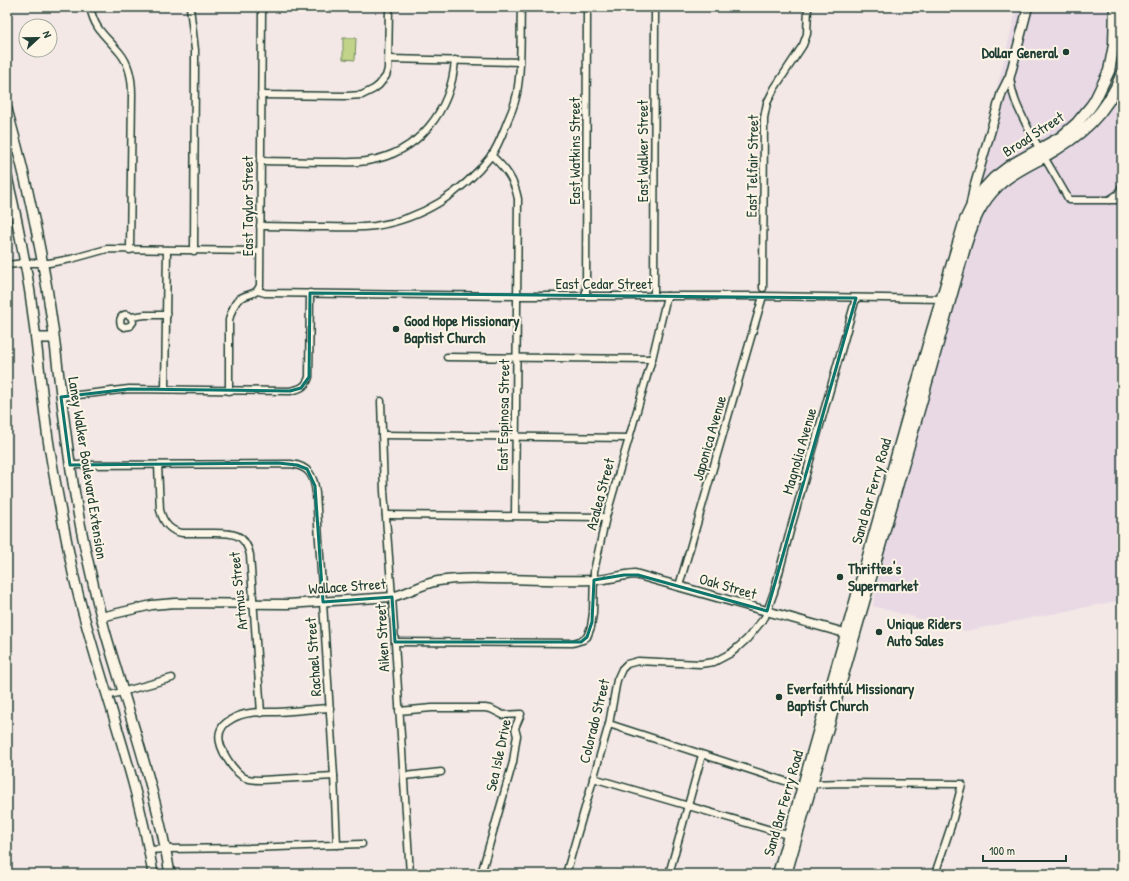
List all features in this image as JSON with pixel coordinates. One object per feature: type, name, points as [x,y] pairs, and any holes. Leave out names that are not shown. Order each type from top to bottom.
[{"type":"main road","name":"Broad Street","points":[[966,244],[975,217],[980,208],[999,184],[1042,153],[1069,130],[1084,116],[1095,100],[1109,71],[1115,34],[1115,7]]},
{"type":"main road","name":"Broad Street","points":[[970,210],[980,192],[994,178],[1011,165],[1062,147],[1079,135],[1106,105],[1112,96],[1122,74]]},
{"type":"main road","name":"Laney Walker Boulevard Extension","points":[[7,109],[26,184],[43,264],[54,338],[61,397],[57,437],[56,486],[73,572],[90,639],[132,778],[149,850],[153,874]]},
{"type":"main road","name":"Laney Walker Boulevard Extension","points":[[7,177],[25,263],[36,338],[57,437],[70,465],[84,543],[101,617],[150,782],[160,821],[170,874]]},
{"type":"main road","points":[[9,187],[26,184]]},
{"type":"main road","name":"Sand Bar Ferry Road","points":[[946,299],[962,230],[970,210]]},
{"type":"main road","name":"Sand Bar Ferry Road","points":[[786,874],[793,837],[851,634],[928,345],[966,244]]},
{"type":"main road","points":[[36,338],[54,338]]},
{"type":"main road","points":[[56,486],[73,483]]},
{"type":"main road","points":[[90,639],[106,636]]},
{"type":"main road","name":"Sand Bar Ferry Road","points":[[778,874],[793,837]]},
{"type":"street","points":[[90,7],[92,17],[98,29],[120,53],[128,65],[131,78],[130,250]]},
{"type":"street","points":[[190,7],[195,50],[194,251]]},
{"type":"street","name":"East Taylor Street","points":[[258,291],[260,285],[259,251],[262,7]]},
{"type":"street","points":[[261,95],[347,96],[362,95],[374,88],[386,76],[388,69],[389,7]]},
{"type":"street","points":[[260,226],[366,227],[398,221],[427,210],[449,197],[468,182],[491,156],[503,132],[514,104],[518,86],[520,62],[520,7]]},
{"type":"street","name":"East Watkins Street","points":[[586,296],[587,7]]},
{"type":"street","name":"East Walker Street","points":[[654,296],[655,7]]},
{"type":"street","name":"East Telfair Street","points":[[764,288],[764,118],[774,89],[803,46],[807,34],[808,7]]},
{"type":"street","points":[[970,210],[974,188],[1002,92],[1010,76],[1028,7]]},
{"type":"street","points":[[388,59],[520,62]]},
{"type":"street","points":[[260,161],[366,162],[384,157],[402,149],[416,140],[428,129],[440,111],[452,81],[455,60]]},
{"type":"street","points":[[1010,76],[1011,88],[1015,101],[1069,200],[1122,200]]},
{"type":"street","points":[[1122,114],[1122,122]]},
{"type":"street","name":"East Espinosa Street","points":[[491,156],[511,177],[518,199],[515,515]]},
{"type":"street","points":[[1109,200],[1118,194],[1122,186]]},
{"type":"street","points":[[7,265],[25,263],[43,264],[71,259],[107,249],[259,251]]},
{"type":"street","points":[[165,389],[167,250]]},
{"type":"street","points":[[229,391],[229,320],[232,310],[239,300],[258,291]]},
{"type":"street","name":"East Cedar Street","points":[[258,291],[265,293],[517,296],[764,296],[946,299]]},
{"type":"street","points":[[61,397],[129,389],[229,391],[297,390],[305,385],[309,377],[310,293]]},
{"type":"street","name":"Azalea Street","points":[[395,642],[573,643],[587,637],[592,622],[594,567],[614,487],[652,359],[667,296]]},
{"type":"street","name":"Japonica Avenue","points":[[679,586],[764,296]]},
{"type":"street","name":"Magnolia Avenue","points":[[768,612],[856,298]]},
{"type":"street","points":[[131,317],[145,315],[167,315]]},
{"type":"street","points":[[447,358],[652,359]]},
{"type":"street","name":"Aiken Street","points":[[381,401],[386,515],[410,874]]},
{"type":"street","points":[[382,435],[629,438]]},
{"type":"street","name":"Rachael Street","points":[[158,465],[291,464],[307,469],[312,475],[315,486],[323,602],[337,845]]},
{"type":"street","points":[[70,465],[158,465]]},
{"type":"street","name":"Artmus Street","points":[[158,465],[159,502],[162,518],[172,530],[177,532],[234,534],[242,539],[249,548],[261,712]]},
{"type":"street","points":[[386,515],[606,517]]},
{"type":"street","name":"Oak Street","points":[[593,580],[604,580],[635,574],[851,634]]},
{"type":"street","name":"Wallace Street","points":[[101,617],[152,605],[182,603],[288,604],[392,597],[425,584],[449,579],[593,580]]},
{"type":"street","name":"Colorado Street","points":[[566,874],[609,724],[617,680],[622,668],[627,664],[643,661],[697,664],[714,662],[725,657],[747,639],[768,612]]},
{"type":"street","points":[[107,696],[172,678]]},
{"type":"street","points":[[330,708],[261,712],[241,715],[230,720],[223,726],[219,735],[219,742],[226,758],[242,776],[250,780],[334,776]]},
{"type":"street","name":"Sea Isle Drive","points":[[399,710],[432,708],[485,708],[492,709],[503,715],[521,714],[514,728],[516,741],[513,762],[481,874]]},
{"type":"street","points":[[609,724],[702,755],[807,785],[850,783],[962,784],[951,826],[935,874]]},
{"type":"street","points":[[669,874],[702,755]]},
{"type":"street","points":[[404,776],[441,772]]},
{"type":"street","points":[[593,778],[687,807],[793,837]]},
{"type":"street","points":[[149,850],[362,844]]},
{"type":"highlighted area","points":[[310,293],[856,298],[767,611],[638,575],[624,575],[594,580],[592,622],[587,637],[581,642],[395,642],[392,597],[323,602],[315,486],[307,469],[297,465],[278,463],[70,465],[61,397],[129,389],[290,391],[301,388],[309,377]]},
{"type":"shaded area","points":[[1017,7],[1122,7],[1122,600],[965,631],[873,606],[891,517]]},
{"type":"green space","points":[[343,38],[356,38],[355,60],[343,59]]},
{"type":"place","name":"Dollar General","points":[[1066,52]]},
{"type":"place","name":"Good Hope Missionary Baptist Church","points":[[396,329]]},
{"type":"place","name":"Thriftee's Supermarket","points":[[840,577]]},
{"type":"place","name":"Unique Riders Auto Sales","points":[[879,632]]},
{"type":"place","name":"Everfaithful Missionary Baptist Church","points":[[779,697]]}]
